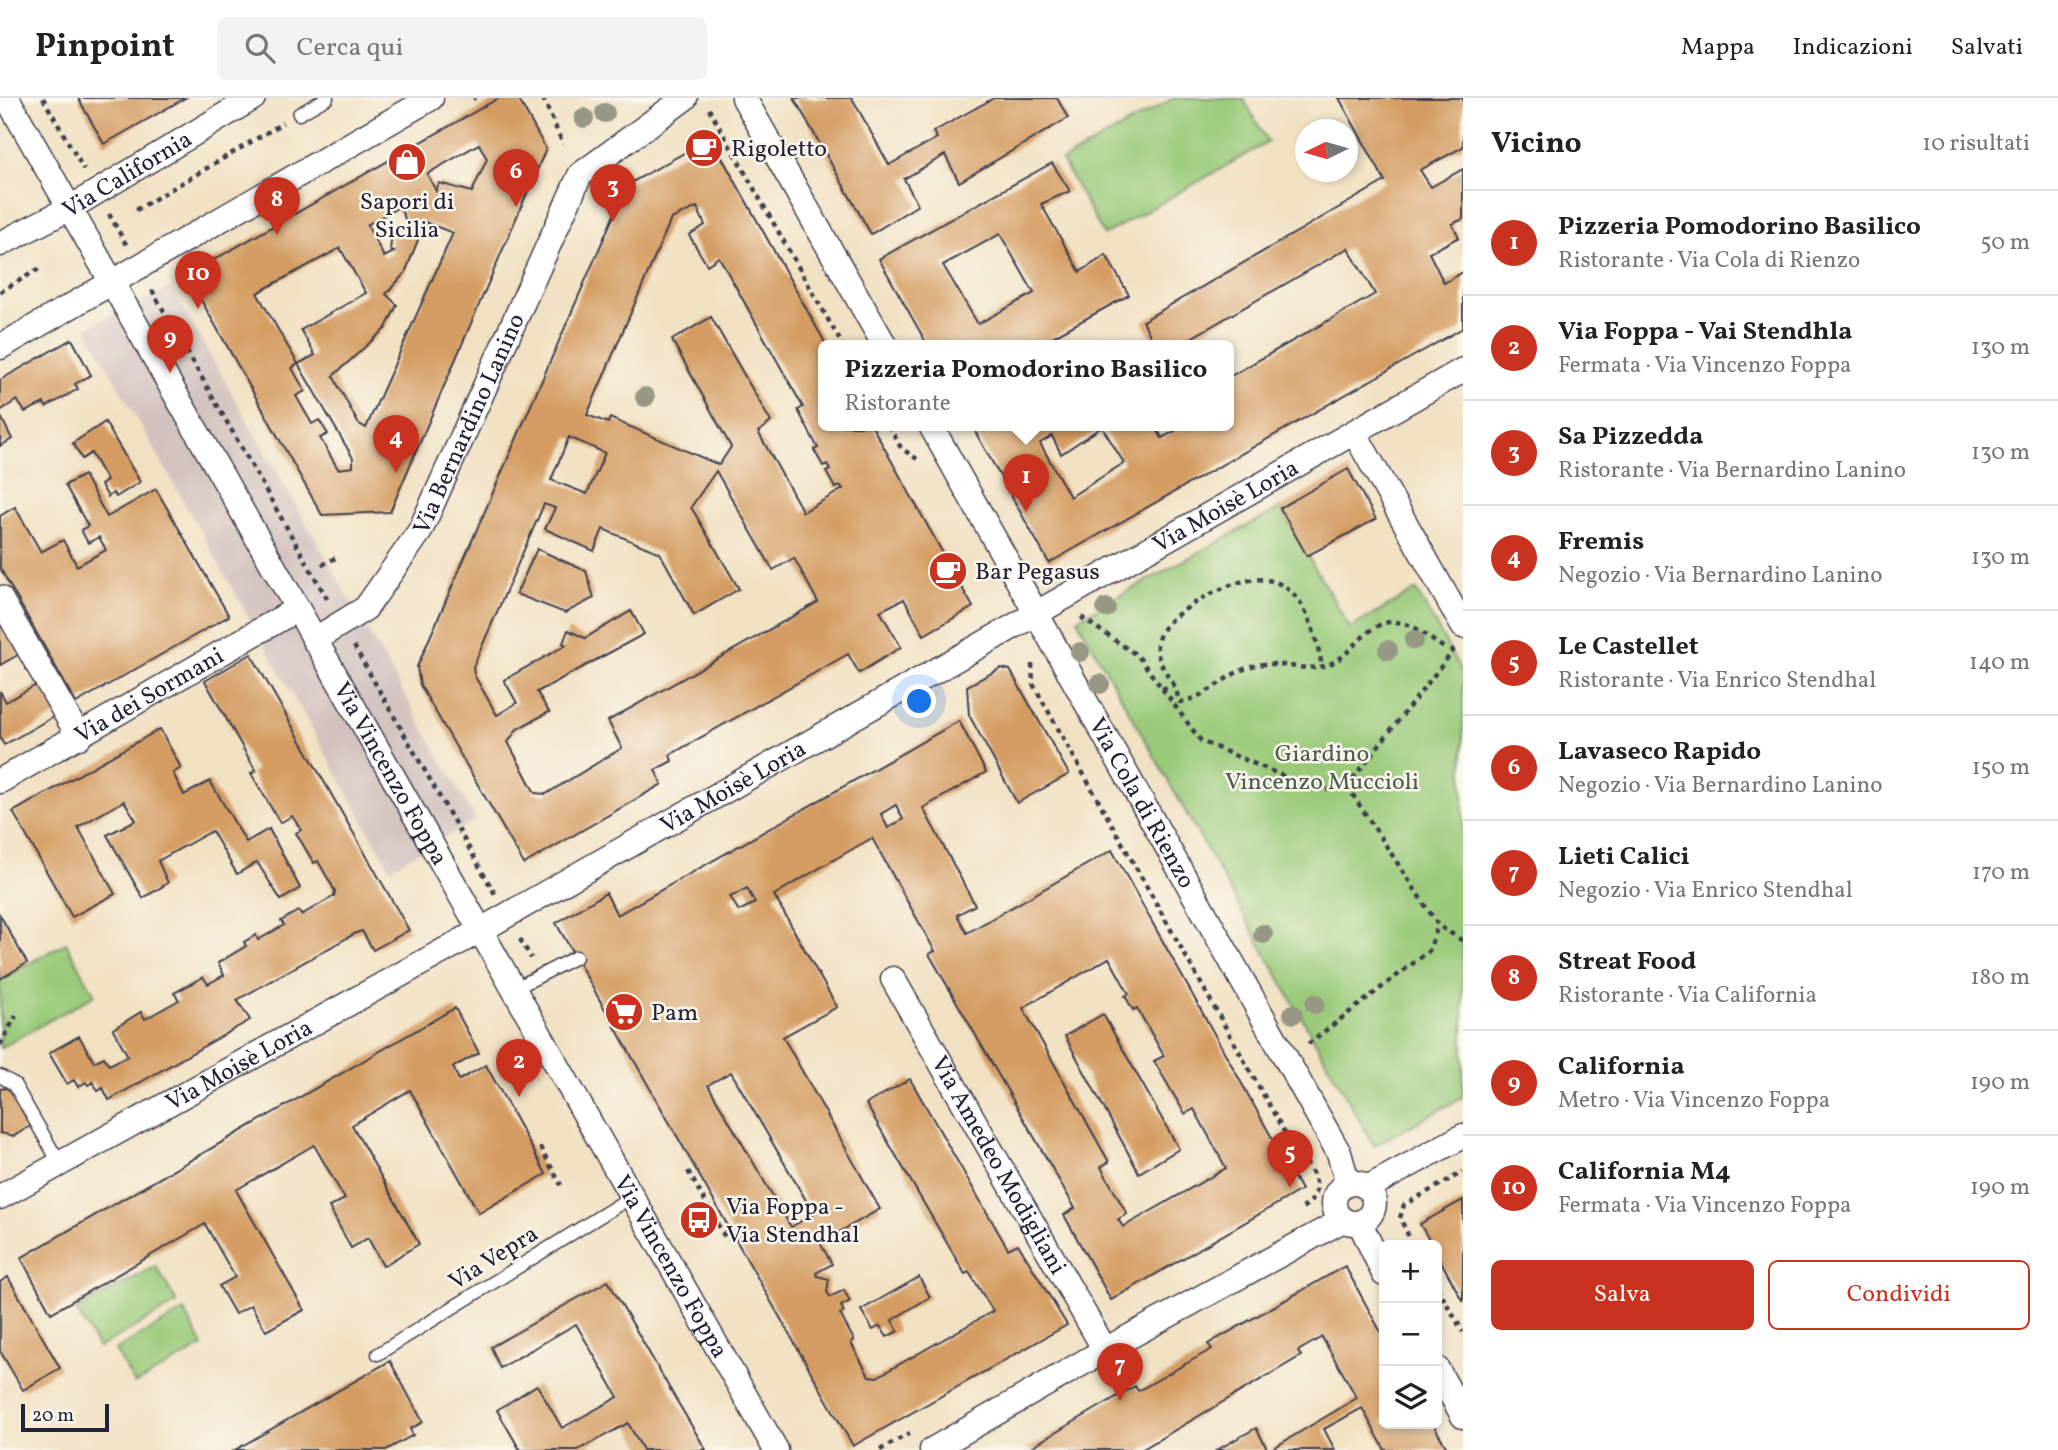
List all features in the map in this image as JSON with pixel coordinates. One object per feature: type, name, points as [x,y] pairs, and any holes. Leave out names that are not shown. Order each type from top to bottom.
[{"type":"street","name":"Via Vincenzo Foppa","points":[[7,98],[776,1450]]},
{"type":"street","name":"Via California","points":[[0,244],[97,193],[253,98]]},
{"type":"street","points":[[0,347],[432,98]]},
{"type":"street","name":"Via Bernardino Lanino","points":[[314,640],[366,608],[420,531],[580,175],[685,98]]},
{"type":"street","points":[[744,98],[882,340]]},
{"type":"street","name":"Via Moisè Loria","points":[[0,1197],[481,930],[1463,370]]},
{"type":"street","name":"Via Cola di Rienzo","points":[[934,431],[1357,1186]]},
{"type":"street","points":[[1354,432],[1460,634]]},
{"type":"street","points":[[0,598],[79,737]]},
{"type":"street","name":"Via dei Sormani","points":[[0,781],[297,609]]},
{"type":"street","name":"Via Amedeo Modigliani","points":[[893,979],[1105,1350]]},
{"type":"street","points":[[1379,1266],[1351,1221],[1337,1215],[1335,1198],[1342,1186],[1357,1186],[1463,1136]]},
{"type":"street","points":[[932,1450],[1105,1350],[1373,1212],[1375,1201],[1357,1186]]},
{"type":"street","points":[[1442,1378],[1463,1416]]},
{"type":"lane","points":[[299,114],[327,98]]},
{"type":"lane","points":[[514,989],[576,957]]},
{"type":"lane","points":[[0,1076],[15,1084],[60,1164]]},
{"type":"lane","name":"Via Vepra","points":[[378,1354],[631,1197]]},
{"type":"path","points":[[43,98],[541,974]]},
{"type":"path","points":[[543,98],[563,144]]},
{"type":"path","points":[[708,109],[840,340]]},
{"type":"path","points":[[136,210],[299,114]]},
{"type":"path","points":[[0,292],[42,267]]},
{"type":"path","points":[[322,565],[339,556]]},
{"type":"path","points":[[1322,667],[1316,631],[1308,612],[1298,598],[1282,586],[1264,578],[1237,582],[1209,594],[1180,612],[1166,625],[1157,641],[1159,659],[1180,702],[1204,696],[1227,677],[1259,664],[1322,667],[1333,663],[1370,628],[1387,622],[1406,624],[1453,651]]},
{"type":"path","points":[[1086,611],[1081,617],[1138,656],[1201,741],[1309,787],[1328,790],[1347,786],[1453,651]]},
{"type":"path","points":[[1453,651],[1450,645],[1460,634]]},
{"type":"path","points":[[1032,657],[1033,684],[1290,1142],[1312,1169],[1316,1181],[1315,1195],[1310,1203],[1292,1214]]},
{"type":"path","points":[[1161,689],[1174,685]]},
{"type":"path","points":[[1347,786],[1438,925],[1463,941]]},
{"type":"path","points":[[1308,1044],[1429,951],[1438,925]]},
{"type":"path","points":[[0,1045],[16,1016]]},
{"type":"path","points":[[540,1147],[561,1185]]},
{"type":"path","points":[[688,1171],[727,1241]]},
{"type":"path","points":[[1411,1240],[1400,1218],[1404,1205],[1463,1172]]},
{"type":"path","points":[[1442,1296],[1463,1332]]},
{"type":"shaded area","points":[[171,287],[476,820],[390,868],[86,328]]},
{"type":"green space","points":[[1174,98],[1243,98],[1268,142],[1104,235],[1062,161]]},
{"type":"green space","name":"Giardino Vincenzo Muccioli","points":[[1280,508],[1350,628],[1416,590],[1463,674],[1463,1097],[1374,1146],[1077,619]]},
{"type":"green space","points":[[66,943],[95,995],[0,1048],[0,979]]},
{"type":"green space","points":[[156,1266],[177,1303],[98,1348],[76,1310]]},
{"type":"green space","points":[[184,1311],[203,1346],[135,1384],[115,1350]]},
{"type":"building","points":[[78,98],[185,98],[104,144]]},
{"type":"building","points":[[499,98],[518,98],[546,149],[390,512],[322,515],[187,275]],"holes":[[[479,144],[487,159],[472,192],[439,183],[436,191],[427,174]],[[399,207],[408,224],[392,234],[390,250],[394,252],[384,257],[367,225]],[[425,222],[453,233],[366,428],[358,423],[333,376],[386,328],[397,305],[386,294],[405,273]],[[340,248],[366,293],[301,330],[315,355],[298,364],[257,293]],[[298,364],[353,458],[353,467],[338,469],[320,438],[328,434],[319,420],[312,424],[296,396],[305,391],[292,368]]]},
{"type":"building","points":[[794,98],[852,98],[889,165],[937,138],[933,132],[994,98],[1057,98],[1068,118],[959,182],[945,155],[904,179],[918,205],[871,234]]},
{"type":"building","points":[[1339,98],[1463,98],[1463,147],[1420,170],[1431,187],[1463,169],[1463,219],[1452,224],[1459,237],[1429,253],[1444,283],[1463,272],[1463,328],[1049,563],[975,431],[1096,431],[1061,454],[1052,436],[1040,443],[1070,497],[1124,463],[1104,431],[1158,431],[1162,438],[1175,431],[1234,431],[1234,374],[1375,294],[1348,248],[1187,340],[1152,340],[1143,321],[1385,181],[1358,132],[1358,119],[1351,119]]},
{"type":"building","points":[[711,138],[824,340],[818,340],[818,431],[875,431],[973,607],[924,635],[904,599],[880,611],[901,647],[859,673],[848,654],[670,755],[672,761],[655,770],[662,784],[524,864],[420,685],[417,667],[627,185]],"holes":[[[697,207],[705,225],[689,235],[707,265],[719,257],[803,407],[798,410],[818,448],[814,450],[823,466],[827,464],[830,470],[826,472],[835,488],[841,486],[843,489],[803,512],[758,432],[771,422],[711,317],[672,340],[731,447],[719,465],[610,418],[608,423],[587,415],[671,219]],[[569,437],[605,453],[587,494],[551,480]],[[716,471],[773,570],[794,558],[818,602],[608,721],[622,748],[546,794],[535,793],[508,742],[517,729],[549,712],[537,692],[644,634],[631,611],[585,638],[568,630],[563,643],[566,645],[504,680],[517,703],[497,715],[474,675],[473,667],[544,504],[555,508],[545,529],[594,551],[603,529],[660,553],[694,615],[739,589],[691,507]]]},
{"type":"building","points":[[1052,163],[1070,191],[1041,204],[1080,272],[1106,255],[1129,295],[1047,340],[925,340],[879,259]],"holes":[[[1000,234],[1034,293],[978,324],[943,265]]]},
{"type":"building","points":[[72,339],[91,375],[75,384],[78,389],[46,407],[44,403],[25,412],[17,400],[0,411],[0,380]]},
{"type":"building","points":[[0,415],[12,439],[0,446]]},
{"type":"building","points":[[105,422],[140,482],[116,497],[113,493],[108,497],[101,485],[107,481],[91,453],[82,459],[73,443]]},
{"type":"building","points":[[1348,469],[1376,519],[1307,556],[1280,508]]},
{"type":"building","points":[[84,475],[107,517],[156,489],[229,616],[76,703],[0,568],[0,516],[15,507],[41,552],[63,540],[77,566],[106,550],[99,537],[88,543],[81,530],[88,526],[65,485]]},
{"type":"building","points":[[537,549],[586,571],[594,598],[565,613],[516,594]]},
{"type":"building","points":[[0,613],[23,652],[0,665]]},
{"type":"building","points":[[251,654],[409,930],[373,950],[362,931],[356,933],[237,1000],[250,1020],[109,1100],[103,1088],[98,1091],[93,1082],[88,1085],[86,1082],[78,1087],[74,1080],[67,1084],[49,1053],[79,1036],[94,1062],[104,1057],[109,1065],[128,1056],[113,1029],[141,1012],[145,1019],[179,1000],[174,993],[203,977],[208,984],[224,975],[218,963],[246,946],[244,942],[256,935],[258,940],[284,925],[281,921],[298,911],[301,915],[334,896],[335,891],[318,861],[314,863],[296,833],[301,830],[292,816],[280,823],[251,773],[256,771],[205,681]]},
{"type":"building","points":[[1001,668],[1010,670],[1069,774],[1017,803],[969,715],[967,686]]},
{"type":"building","points":[[40,683],[58,714],[4,745],[0,738],[0,691],[6,702]]},
{"type":"building","points":[[959,721],[986,772],[923,808],[975,905],[957,915],[967,933],[1112,850],[1301,1190],[1111,1300],[1064,1215],[1075,1208],[929,954],[935,951],[872,838],[823,866],[774,895],[837,1007],[783,1037],[880,1209],[820,1243],[832,1264],[816,1273],[817,1276],[829,1279],[827,1292],[830,1297],[844,1290],[850,1301],[841,1306],[844,1312],[840,1314],[854,1340],[851,1343],[869,1376],[877,1377],[993,1311],[969,1272],[965,1274],[866,1104],[910,1079],[1008,1249],[1018,1244],[1067,1325],[853,1446],[556,923],[606,893],[617,915]],"holes":[[[896,805],[903,819],[888,828],[881,814]],[[747,888],[755,903],[739,911],[730,897]],[[1109,958],[1129,994],[1125,996],[1133,1010],[1137,1008],[1164,1056],[1154,1061],[1185,1114],[1194,1109],[1226,1168],[1123,1227],[1118,1219],[1127,1214],[1101,1167],[1109,1162],[1023,1008]],[[731,1072],[814,1214],[791,1227],[708,1085]]]},
{"type":"building","points":[[160,729],[181,768],[173,773],[184,795],[210,781],[246,842],[269,829],[300,888],[281,900],[257,862],[237,874],[212,831],[158,861],[168,883],[143,898],[107,835],[136,820],[124,801],[78,827],[115,894],[72,917],[13,812]]},
{"type":"building","points":[[0,915],[27,963],[0,979]]},
{"type":"building","points":[[455,1008],[479,1053],[453,1067],[459,1080],[486,1065],[546,1174],[479,1213],[410,1090],[352,1125],[419,1244],[383,1266],[368,1238],[351,1248],[329,1207],[345,1199],[314,1145],[236,1190],[304,1310],[266,1331],[251,1305],[235,1314],[219,1286],[235,1277],[205,1224],[51,1313],[21,1258]]},
{"type":"building","points":[[1103,1014],[1179,1149],[1139,1173],[1065,1036]]},
{"type":"building","points":[[6,1088],[14,1093],[32,1125],[14,1136],[0,1133],[0,1089]]},
{"type":"building","points":[[1463,1200],[1463,1302],[1442,1263],[1442,1240],[1429,1240],[1420,1224]]},
{"type":"building","points":[[1345,1266],[1379,1329],[1379,1429],[1436,1429],[1448,1450],[1385,1450],[1362,1408],[1324,1429],[1335,1450],[1270,1450],[1357,1398],[1322,1337],[1298,1351],[1301,1356],[1141,1450],[1026,1450],[1135,1386],[1138,1391],[1212,1349],[1208,1344]]},
{"type":"building","points":[[8,1277],[60,1368],[23,1390],[0,1351],[0,1282]]},
{"type":"building","points":[[919,1277],[930,1297],[892,1320],[898,1331],[887,1337],[880,1326],[873,1330],[861,1310]]},
{"type":"building","points":[[608,1281],[706,1450],[643,1450],[628,1423],[578,1450],[520,1450],[497,1410],[537,1385],[562,1428],[618,1397],[576,1324],[500,1368],[491,1347]]},
{"type":"building","points":[[390,1361],[423,1422],[410,1429],[413,1435],[386,1450],[235,1450]]},
{"type":"building","points":[[1256,1428],[1268,1450],[1217,1450]]},
{"type":"place","name":"Rigoletto","points":[[704,148]]},
{"type":"place","name":"Sapori di Sicilia","points":[[407,162]]},
{"type":"place","name":"Lavaseco Rapido","points":[[516,207]]},
{"type":"place","name":"Sa Pizzedda","points":[[613,222]]},
{"type":"place","name":"Streat Food","points":[[277,235]]},
{"type":"place","name":"California M4","points":[[198,309]]},
{"type":"place","name":"California","points":[[170,373]]},
{"type":"place","name":"Fremis","points":[[396,473]]},
{"type":"place","name":"Pizzeria Pomodorino Basilico","points":[[1026,512]]},
{"type":"place","name":"Bar Pegasus","points":[[948,571]]},
{"type":"place","name":"Pam","points":[[624,1012]]},
{"type":"place","name":"Via Foppa - Vai Stendhla","points":[[519,1097]]},
{"type":"place","name":"Le Castellet","points":[[1290,1188]]},
{"type":"place","name":"Via Foppa - Via Stendhal","points":[[699,1220]]},
{"type":"place","name":"Lieti Calici","points":[[1120,1401]]}]
